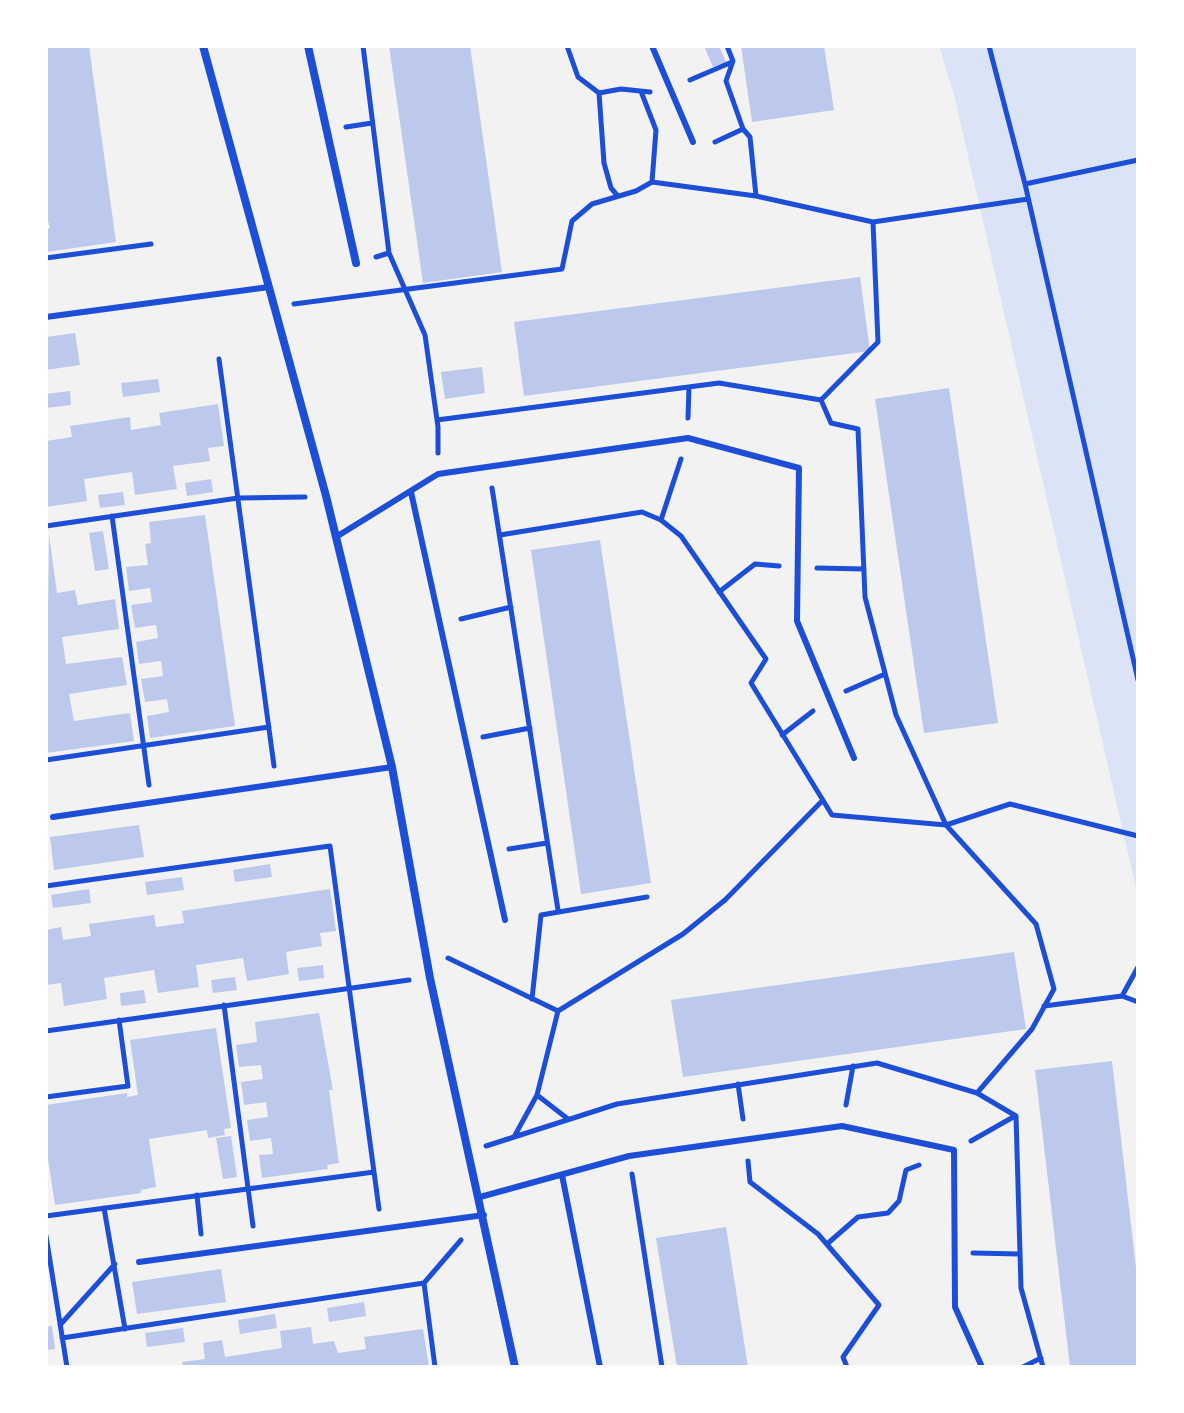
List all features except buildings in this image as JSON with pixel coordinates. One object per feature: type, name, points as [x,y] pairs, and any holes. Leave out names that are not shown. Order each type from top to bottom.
[{"type":"street","points":[[203,46],[326,496],[392,767],[430,978],[515,1367]]},
{"type":"street","points":[[308,46],[356,263]]},
{"type":"lane","points":[[652,46],[693,142]]},
{"type":"lane","points":[[46,317],[269,287]]},
{"type":"lane","points":[[336,537],[438,474],[688,438],[799,468],[797,621],[854,758]]},
{"type":"lane","points":[[411,492],[505,920]]},
{"type":"lane","points":[[53,817],[392,767]]},
{"type":"lane","points":[[480,1197],[629,1156],[842,1126],[954,1150],[955,1307],[982,1367]]},
{"type":"lane","points":[[562,1175],[600,1367]]},
{"type":"lane","points":[[139,1262],[484,1215]]},
{"type":"path","points":[[363,46],[389,253],[425,335],[437,420],[438,474]]},
{"type":"path","points":[[567,46],[578,77],[599,93],[604,163],[611,188],[617,195]]},
{"type":"path","points":[[727,46],[733,61],[726,81],[743,129],[750,137],[756,196]]},
{"type":"path","points":[[989,46],[1025,184],[1138,680]]},
{"type":"path","points":[[642,94],[656,130],[652,182]]},
{"type":"path","points":[[693,142],[709,144],[743,129]]},
{"type":"path","points":[[1025,184],[1138,160]]},
{"type":"path","points":[[274,307],[562,269],[572,221],[592,204],[636,191],[652,182],[756,196],[873,222],[1028,199]]},
{"type":"path","points":[[821,400],[878,342],[873,222]]},
{"type":"path","points":[[46,258],[151,244]]},
{"type":"path","points":[[356,263],[389,253]]},
{"type":"path","points":[[219,359],[276,783]]},
{"type":"path","points":[[437,420],[719,383],[821,400]]},
{"type":"path","points":[[821,400],[831,423],[858,429],[865,597],[896,715],[946,825],[1036,924],[1054,989],[1032,1029],[977,1093]]},
{"type":"path","points":[[489,467],[558,910]]},
{"type":"path","points":[[46,526],[238,498],[326,496]]},
{"type":"path","points":[[500,535],[642,512],[661,520],[681,536],[766,659],[751,683],[832,815],[946,825],[1010,804],[1138,836]]},
{"type":"path","points":[[112,516],[151,802]]},
{"type":"path","points":[[440,624],[511,607]]},
{"type":"path","points":[[46,760],[269,727]]},
{"type":"path","points":[[466,740],[530,728]]},
{"type":"path","points":[[514,1137],[537,1095],[558,1011],[683,934],[725,900],[823,800]]},
{"type":"path","points":[[491,852],[547,843]]},
{"type":"path","points":[[46,886],[330,846],[382,1229]]},
{"type":"path","points":[[532,999],[541,915],[647,897]]},
{"type":"path","points":[[424,946],[558,1011]]},
{"type":"path","points":[[1122,996],[1138,967]]},
{"type":"path","points":[[46,1031],[430,978]]},
{"type":"path","points":[[1044,1006],[1122,996],[1138,1002]]},
{"type":"path","points":[[224,1005],[256,1246]]},
{"type":"path","points":[[46,1097],[128,1086],[119,1020]]},
{"type":"path","points":[[470,1151],[617,1104],[877,1063],[977,1093],[1016,1116]]},
{"type":"path","points":[[842,1126],[853,1066]]},
{"type":"path","points":[[738,1084],[750,1182],[827,1244],[879,1305],[843,1357],[847,1367]]},
{"type":"path","points":[[537,1095],[569,1119]]},
{"type":"path","points":[[827,1244],[858,1217],[888,1213],[899,1201],[906,1170],[954,1150],[1016,1116]]},
{"type":"path","points":[[1016,1116],[1021,1288],[1043,1367]]},
{"type":"path","points":[[629,1156],[662,1367]]},
{"type":"path","points":[[46,1216],[374,1172]]},
{"type":"path","points":[[197,1195],[204,1253]]},
{"type":"path","points":[[104,1208],[125,1329]]},
{"type":"path","points":[[62,1338],[424,1283],[484,1215]]},
{"type":"path","points":[[46,1236],[67,1367]]},
{"type":"path","points":[[955,1252],[1020,1254]]},
{"type":"path","points":[[60,1325],[114,1264],[139,1262]]},
{"type":"path","points":[[424,1283],[435,1367]]},
{"type":"path","points":[[1023,1367],[1041,1358]]},
{"type":"shaded area","points":[[939,46],[1138,46],[1138,897],[954,95]]}]
